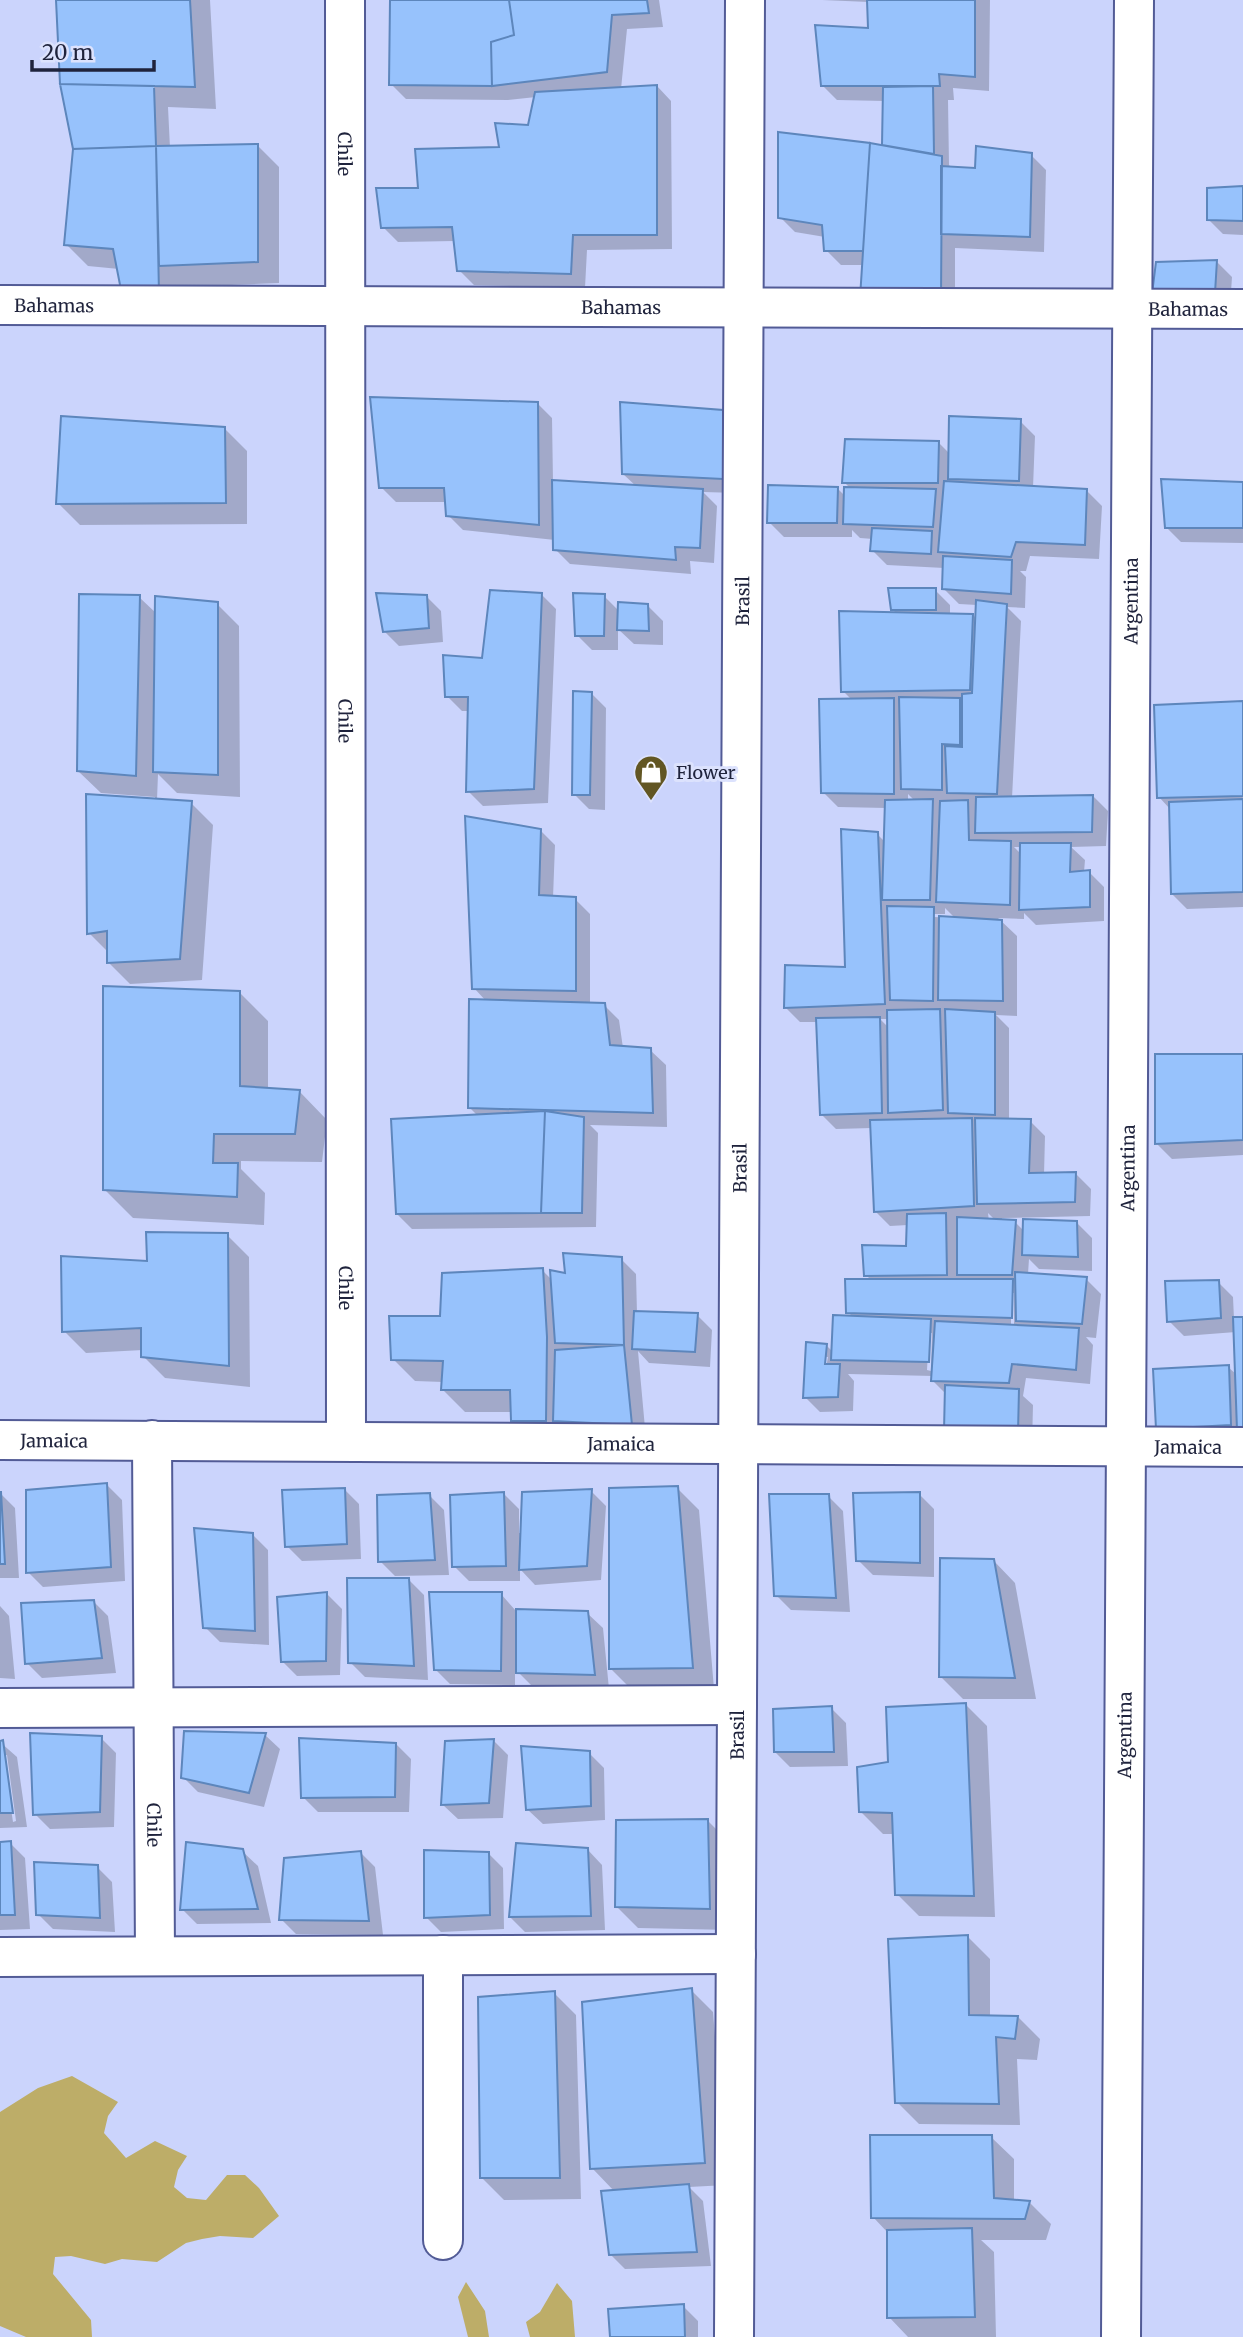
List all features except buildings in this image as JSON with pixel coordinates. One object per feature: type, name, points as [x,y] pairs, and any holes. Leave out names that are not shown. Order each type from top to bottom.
[{"type":"street","name":"Chile","points":[[345,0],[346,1441]]},
{"type":"street","name":"Brasil","points":[[734,2337],[745,0]]},
{"type":"street","name":"Argentina","points":[[1121,2337],[1134,0]]},
{"type":"street","name":"Bahamas","points":[[0,305],[1243,309]]},
{"type":"street","name":"Jamaica","points":[[0,1440],[1243,1447]]},
{"type":"street","name":"Chile","points":[[152,1440],[155,1956]]},
{"type":"street","points":[[0,1708],[737,1705]]},
{"type":"street","points":[[0,1956],[736,1954]]},
{"type":"street","points":[[443,1955],[443,2241]]},
{"type":"shaded area","points":[[72,2076],[118,2102],[108,2116],[104,2133],[126,2158],[155,2141],[187,2156],[178,2170],[174,2187],[187,2198],[206,2200],[227,2175],[245,2175],[259,2188],[279,2216],[253,2238],[220,2236],[186,2243],[157,2262],[122,2259],[105,2264],[71,2256],[55,2257],[53,2274],[91,2320],[92,2337],[26,2337],[0,2326],[0,2112],[38,2088]]},
{"type":"shaded area","points":[[466,2282],[485,2311],[489,2337],[468,2337],[458,2297]]},
{"type":"shaded area","points":[[557,2283],[572,2301],[575,2337],[530,2337],[526,2322],[540,2312]]},
{"type":"place","name":"Flower","points":[[651,802]]}]
